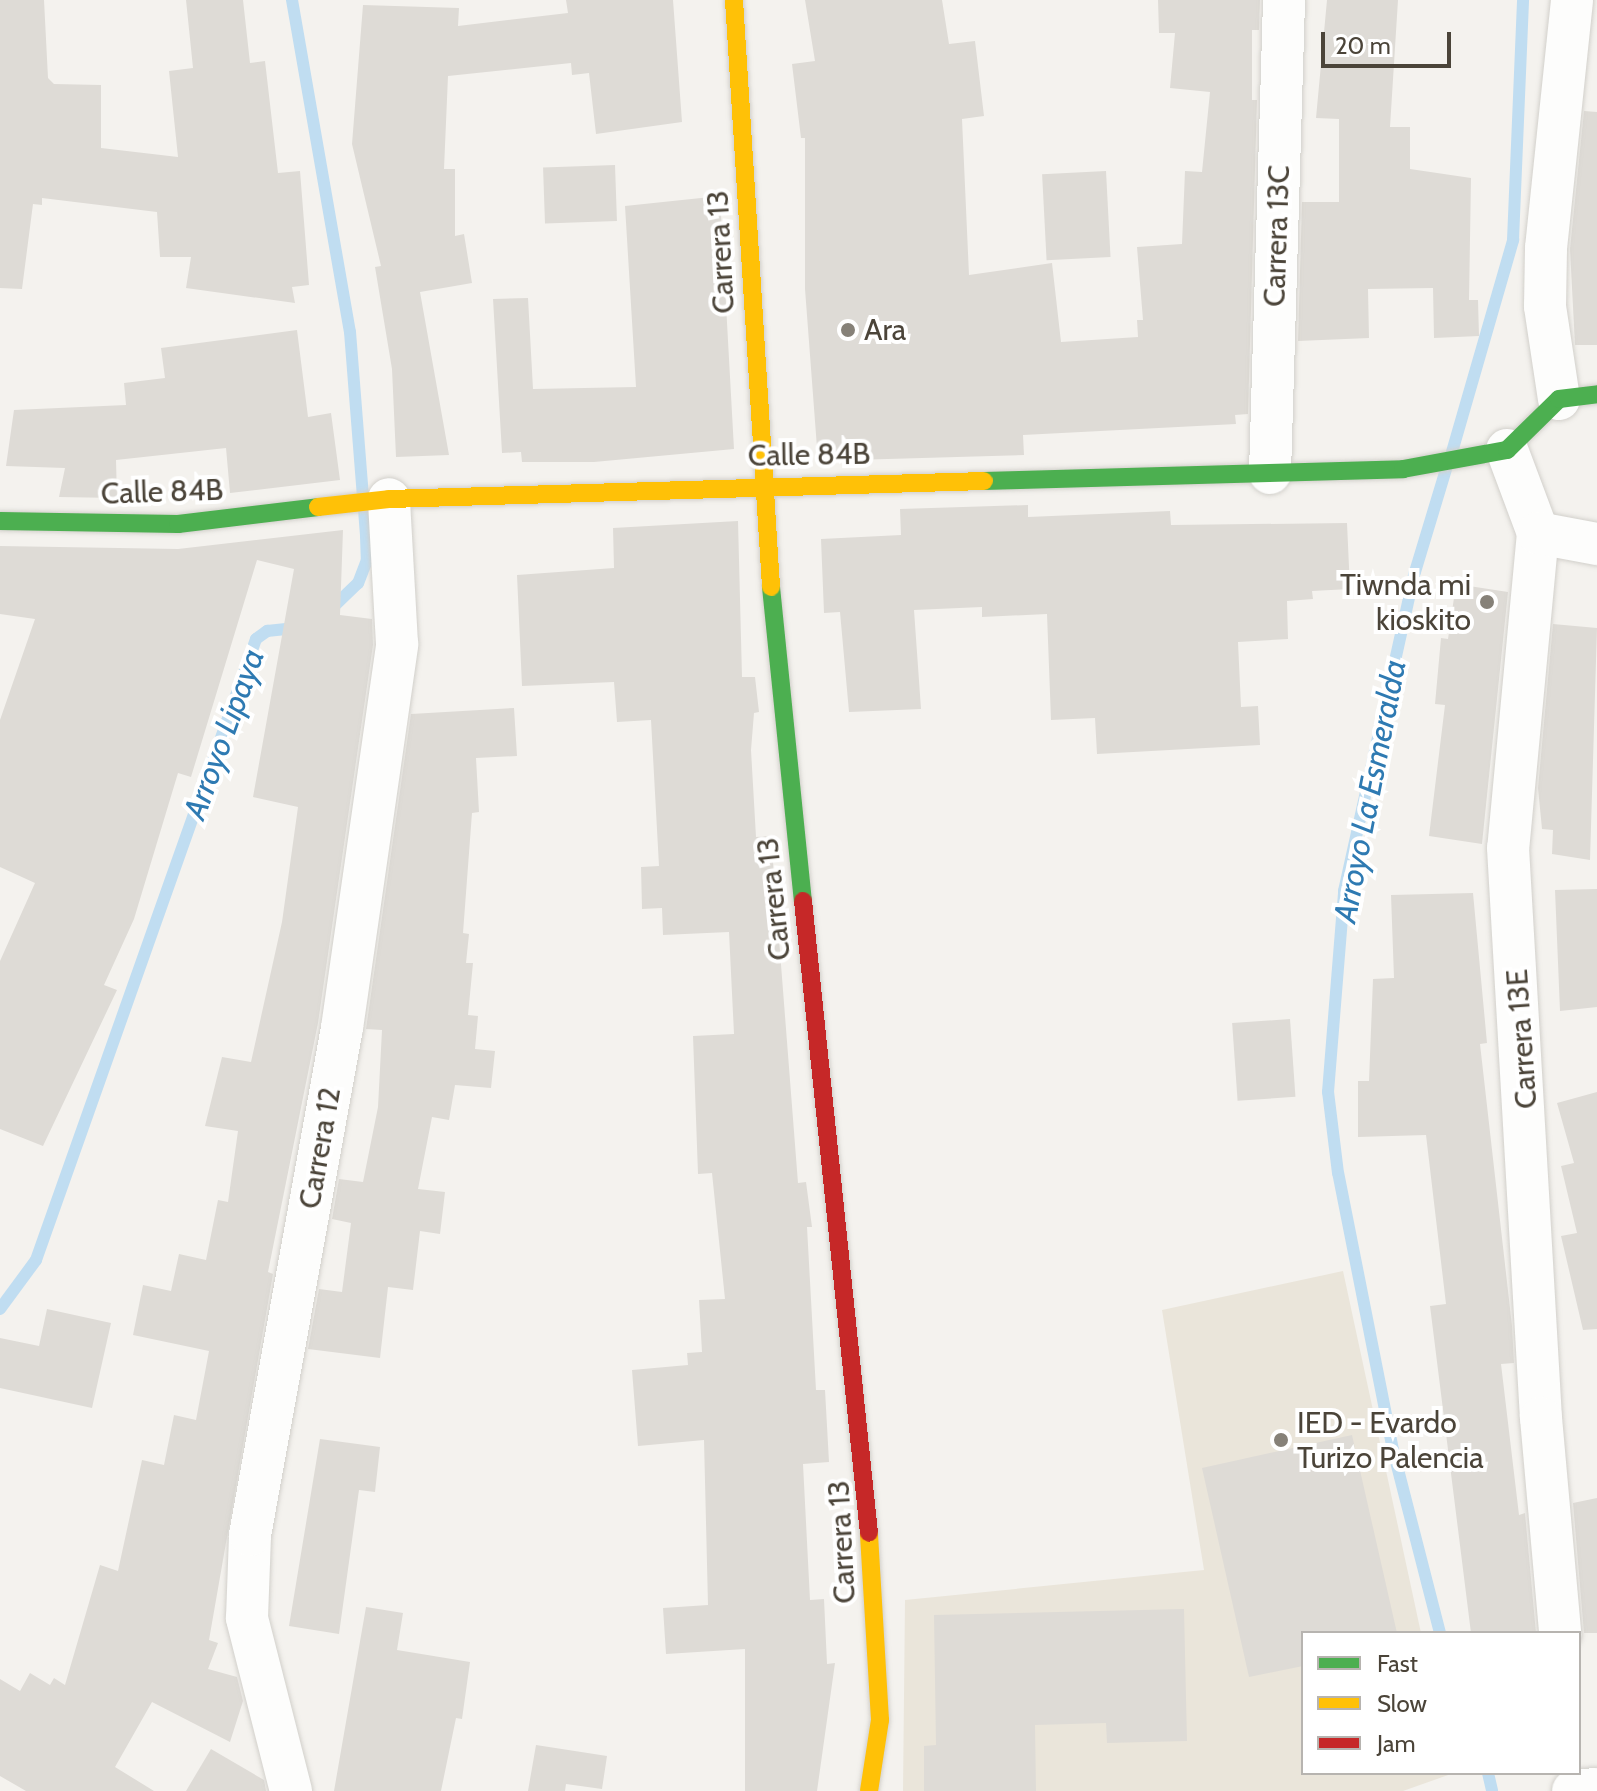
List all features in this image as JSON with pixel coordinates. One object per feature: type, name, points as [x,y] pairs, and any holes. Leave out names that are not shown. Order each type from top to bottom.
[{"type":"street","name":"Carrera 13","points":[[734,0],[761,484],[829,1161],[865,1455],[880,1720],[869,1791]]},
{"type":"street","name":"Carrera 13C","points":[[1270,473],[1284,0]]},
{"type":"street","points":[[1492,455],[1530,421],[1578,397],[1545,306],[1546,248],[1572,0]]},
{"type":"street","name":"Calle 84B","points":[[0,521],[178,524],[373,502],[761,484],[1403,469],[1492,455]]},
{"type":"street","name":"Carrera 13E","points":[[1492,455],[1538,533],[1508,848],[1541,1418],[1560,1631]]},
{"type":"street","name":"Carrera 12","points":[[291,1791],[247,1618],[250,1535],[342,1028],[397,644],[373,502]]},
{"type":"street","points":[[1538,533],[1597,544]]},
{"type":"street","points":[[1574,1791],[1597,1789]]},
{"type":"shaded area","name":"IED - Evardo Turizo Palencia","points":[[1343,1271],[1421,1631],[1301,1631],[1301,1775],[1448,1775],[1403,1791],[903,1791],[905,1600],[1204,1570],[1162,1310]]},
{"type":"building","points":[[0,0],[44,0],[48,78],[54,84],[101,85],[101,148],[178,157],[169,71],[193,68],[186,0],[243,0],[250,63],[265,61],[278,173],[300,171],[309,285],[292,287],[295,303],[186,288],[191,257],[160,257],[157,212],[42,198],[42,205],[33,204],[22,289],[0,288]]},
{"type":"building","points":[[566,0],[673,0],[682,122],[596,134],[589,73],[572,75],[571,63],[448,76],[444,169],[455,169],[455,236],[464,234],[472,283],[420,292],[449,455],[396,457],[392,369],[375,267],[381,266],[352,144],[363,5],[459,8],[458,26],[568,13]]},
{"type":"building","points":[[805,0],[942,0],[949,44],[975,41],[984,116],[962,119],[969,275],[1052,263],[1061,342],[1138,337],[1137,320],[1143,320],[1137,247],[1182,244],[1185,171],[1202,172],[1210,92],[1170,88],[1175,33],[1159,33],[1158,0],[1260,0],[1259,30],[1252,30],[1252,100],[1257,100],[1248,414],[1235,415],[1236,424],[1023,435],[1024,455],[818,461],[805,289],[805,138],[801,138],[792,64],[815,61]]},
{"type":"building","points":[[1327,0],[1398,0],[1390,127],[1410,127],[1410,169],[1471,178],[1469,300],[1478,300],[1479,336],[1434,338],[1433,288],[1368,289],[1369,338],[1298,341],[1302,202],[1339,202],[1339,119],[1316,118]]},
{"type":"building","points":[[1584,111],[1597,112],[1597,345],[1575,345],[1570,249]]},
{"type":"building","points":[[615,165],[617,221],[545,223],[543,168]]},
{"type":"building","points":[[1106,171],[1111,257],[1047,260],[1042,174]]},
{"type":"building","points":[[720,196],[734,449],[594,462],[522,462],[521,452],[502,453],[493,299],[528,298],[533,389],[636,387],[625,206]]},
{"type":"building","points":[[297,330],[308,417],[331,413],[340,480],[230,493],[226,448],[116,460],[117,498],[59,497],[65,468],[6,466],[14,410],[126,405],[124,383],[165,378],[161,348]]},
{"type":"building","points":[[1028,505],[1028,517],[1170,511],[1171,525],[1347,523],[1350,589],[1312,591],[1313,599],[1287,601],[1288,639],[1238,642],[1241,707],[1258,706],[1260,745],[1097,754],[1095,718],[1051,720],[1047,614],[982,617],[982,607],[914,610],[921,709],[849,712],[840,612],[824,613],[821,539],[901,535],[900,509]]},
{"type":"building","points":[[738,521],[742,677],[755,677],[759,712],[754,713],[751,750],[756,837],[771,836],[798,1183],[806,1182],[812,1227],[807,1227],[816,1390],[825,1390],[829,1462],[803,1464],[810,1600],[824,1599],[827,1664],[835,1663],[817,1791],[745,1791],[745,1649],[666,1654],[663,1608],[708,1605],[704,1440],[638,1446],[632,1370],[688,1365],[687,1353],[702,1352],[699,1300],[725,1299],[712,1173],[698,1174],[693,1036],[734,1034],[729,932],[663,935],[662,908],[642,909],[641,867],[659,866],[651,720],[617,722],[614,682],[522,686],[517,575],[614,568],[613,528]]},
{"type":"building","points":[[343,530],[340,615],[372,619],[373,645],[318,1023],[268,1272],[273,1274],[209,1640],[218,1643],[208,1669],[237,1677],[243,1701],[230,1742],[152,1702],[115,1767],[154,1791],[26,1791],[0,1776],[0,1679],[20,1691],[30,1673],[50,1685],[54,1678],[65,1685],[100,1565],[118,1571],[142,1460],[164,1465],[174,1415],[196,1420],[209,1351],[133,1335],[143,1285],[171,1291],[179,1254],[206,1260],[218,1200],[228,1202],[238,1131],[205,1126],[222,1057],[251,1062],[282,922],[298,807],[253,797],[294,569],[257,560],[191,777],[178,773],[134,919],[104,985],[117,990],[43,1146],[0,1129],[0,961],[35,883],[0,867],[0,720],[35,619],[0,614],[0,546],[178,549]]},
{"type":"building","points":[[1456,584],[1508,592],[1482,844],[1429,836],[1445,705],[1435,704],[1441,638],[1448,639]]},
{"type":"building","points":[[1553,624],[1597,628],[1590,860],[1552,854],[1553,830],[1542,829],[1538,788]]},
{"type":"building","points":[[514,708],[517,756],[476,758],[479,812],[472,813],[463,933],[469,934],[466,963],[473,963],[468,1015],[478,1016],[475,1049],[495,1051],[491,1088],[455,1085],[449,1120],[432,1117],[418,1189],[445,1192],[440,1234],[420,1231],[413,1290],[388,1287],[380,1358],[308,1349],[319,1289],[342,1292],[351,1223],[332,1219],[339,1179],[363,1182],[378,1107],[382,1030],[366,1029],[411,714]]},
{"type":"building","points":[[1597,889],[1597,1007],[1560,1011],[1555,890]]},
{"type":"building","points":[[1473,893],[1487,1043],[1480,1044],[1512,1326],[1514,1363],[1501,1364],[1519,1515],[1525,1513],[1536,1631],[1471,1631],[1430,1306],[1446,1304],[1426,1135],[1358,1137],[1358,1081],[1369,1081],[1373,979],[1394,978],[1391,895]]},
{"type":"building","points":[[1290,1019],[1295,1097],[1238,1101],[1232,1023]]},
{"type":"building","points":[[1597,1092],[1597,1329],[1583,1330],[1561,1236],[1577,1233],[1561,1166],[1574,1163],[1557,1103]]},
{"type":"building","points":[[47,1309],[111,1323],[92,1408],[0,1388],[0,1338],[39,1346]]},
{"type":"building","points":[[1352,1435],[1397,1631],[1301,1631],[1301,1666],[1249,1677],[1202,1468]]},
{"type":"building","points":[[320,1439],[380,1447],[375,1492],[359,1490],[339,1634],[289,1626]]},
{"type":"building","points":[[1597,1498],[1597,1633],[1584,1633],[1573,1503]]},
{"type":"building","points":[[366,1607],[403,1613],[397,1650],[470,1662],[462,1719],[456,1718],[441,1791],[334,1791]]},
{"type":"building","points":[[1184,1609],[1187,1741],[1107,1743],[1106,1723],[1035,1725],[1036,1791],[924,1791],[924,1746],[936,1745],[934,1615]]},
{"type":"building","points":[[536,1745],[607,1756],[602,1789],[566,1784],[565,1791],[528,1791]]},
{"type":"building","points":[[211,1749],[264,1780],[266,1791],[186,1791]]},
{"type":"waterway","name":"Arroyo Lipaya","points":[[292,0],[350,332],[366,536],[367,560],[358,583],[328,612]]},
{"type":"waterway","name":"Arroyo La Esmeralda","points":[[1452,452],[1513,240],[1523,0]]},
{"type":"waterway","name":"Arroyo La Esmeralda","points":[[1439,1631],[1393,1450],[1338,1173],[1328,1092],[1344,891],[1415,572],[1446,469]]},
{"type":"waterway","name":"Arroyo Lipaya","points":[[0,1309],[36,1260],[256,639],[267,631],[298,628]]},
{"type":"waterway","name":"Arroyo La Esmeralda","points":[[1488,1775],[1492,1791]]},
{"type":"traffic: fast","points":[[984,481],[1403,469],[1507,450],[1559,399],[1597,394]]},
{"type":"traffic: fast","points":[[0,521],[178,524],[318,507]]},
{"type":"traffic: fast","points":[[771,587],[803,901]]},
{"type":"traffic: slow","points":[[734,0],[771,587]]},
{"type":"traffic: slow","points":[[318,507],[389,499],[984,481]]},
{"type":"traffic: slow","points":[[869,1533],[880,1720],[869,1791]]},
{"type":"traffic: jam","points":[[803,901],[869,1533]]},
{"type":"place","name":"Ara","points":[[848,330]]},
{"type":"place","name":"Tiwnda mi kioskito","points":[[1487,602]]},
{"type":"place","name":"IED - Evardo Turizo Palencia","points":[[1281,1440]]}]
